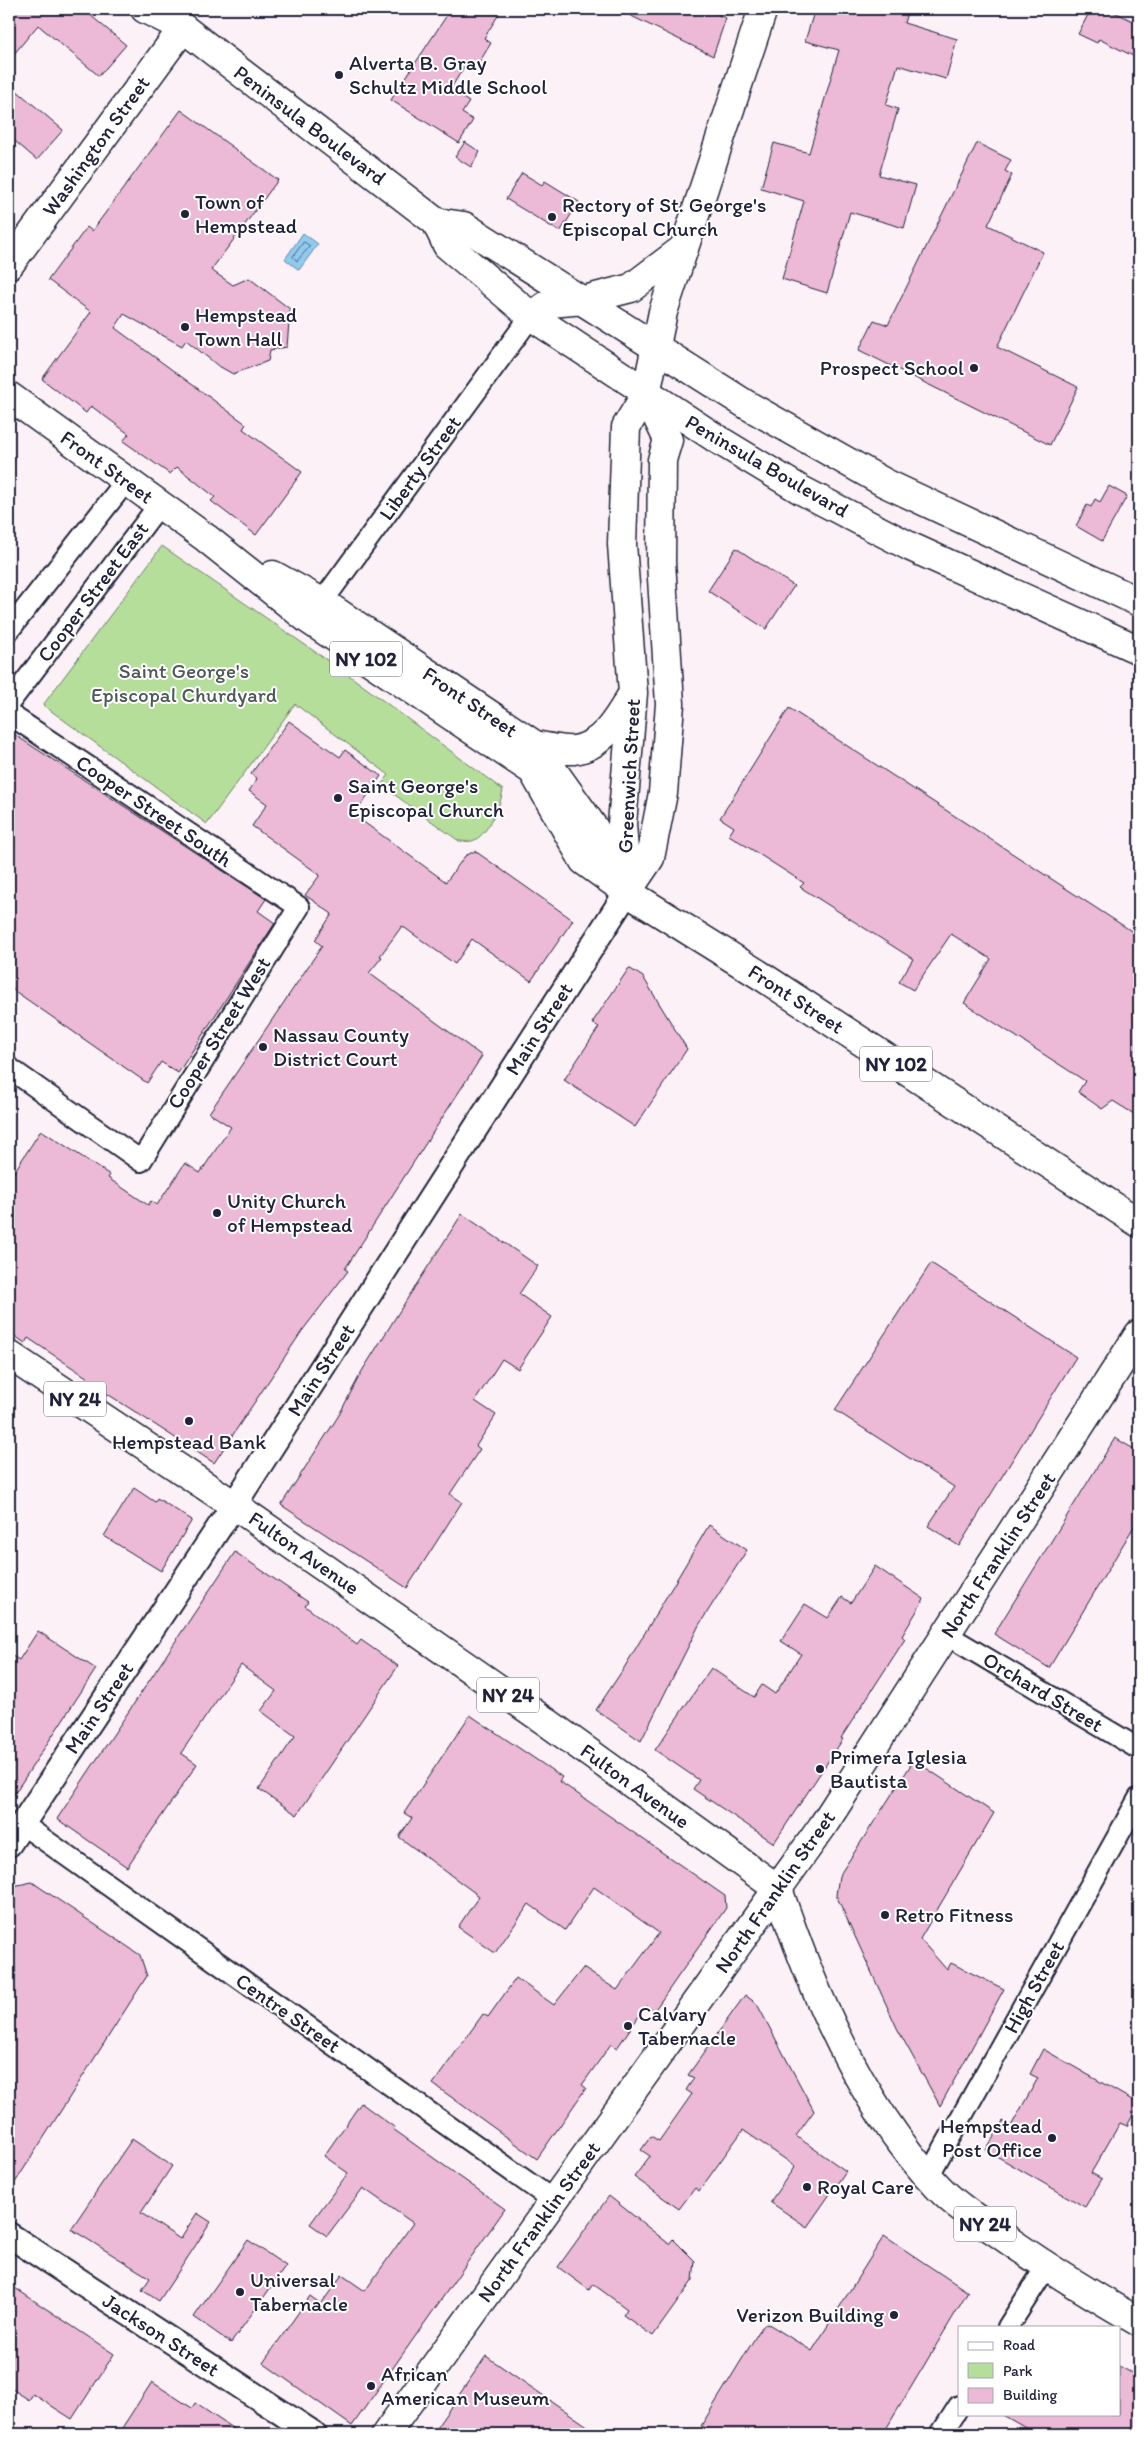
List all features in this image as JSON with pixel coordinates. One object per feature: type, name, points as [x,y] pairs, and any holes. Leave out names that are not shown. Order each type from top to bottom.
[{"type":"main road","name":"Peninsula Boulevard","points":[[145,9],[176,19],[436,222],[447,245],[531,316],[646,394],[742,454],[827,503],[917,550],[1139,650]]},
{"type":"main road","name":"Greenwich Street","points":[[627,892],[622,824],[633,693],[622,544],[626,427],[646,394],[663,312],[763,9]]},
{"type":"main road","name":"Washington Street","points":[[9,265],[176,19]]},
{"type":"main road","name":"Peninsula Boulevard","points":[[436,222],[464,226],[584,300],[747,405],[885,483],[1139,602]]},
{"type":"main road","points":[[531,316],[550,303],[584,300],[631,288],[684,248]]},
{"type":"main road","name":"Greenwich Street","points":[[627,892],[650,858],[663,793],[670,704],[661,562],[662,460],[668,440],[646,394]]},
{"type":"main road","name":"Front Street","points":[[9,396],[206,538],[316,611],[535,745],[594,828],[627,892]]},
{"type":"main road","name":"Front Street","points":[[316,611],[533,771],[584,861],[627,892],[763,977],[1139,1222]]},
{"type":"main road","points":[[535,745],[574,750],[591,744],[614,726],[633,693]]},
{"type":"main road","name":"North Franklin Street","points":[[386,2434],[822,1827],[1139,1334]]},
{"type":"main road","name":"Fulton Avenue","points":[[9,1355],[234,1505],[548,1723],[778,1889]]},
{"type":"main road","name":"NY 24","points":[[778,1889],[790,1926],[853,2067],[885,2121],[938,2187],[966,2211],[1046,2266],[1139,2322]]},
{"type":"street","name":"Liberty Street","points":[[316,611],[531,316]]},
{"type":"street","name":"Cooper Street East","points":[[9,630],[126,480]]},
{"type":"street","name":"Cooper Street East","points":[[9,703],[159,505]]},
{"type":"street","name":"Cooper Street South","points":[[9,714],[300,907]]},
{"type":"street","name":"Main Street","points":[[13,1836],[234,1505],[627,892]]},
{"type":"street","name":"Cooper Street West","points":[[9,1068],[141,1161],[300,907]]},
{"type":"street","name":"Orchard Street","points":[[947,1635],[1139,1748]]},
{"type":"street","name":"High Street","points":[[929,2175],[1139,1798]]},
{"type":"street","name":"Centre Street","points":[[13,1836],[554,2201]]},
{"type":"street","name":"Jackson Street","points":[[9,2235],[314,2434]]},
{"type":"street","points":[[1009,2326],[1046,2266]]},
{"type":"street","points":[[941,2434],[958,2408]]},
{"type":"green space","name":"Saint George's Episcopal Churdyard","points":[[162,546],[350,676],[503,790],[496,811],[483,833],[472,841],[459,841],[381,785],[389,775],[295,704],[207,824],[43,705]]},
{"type":"water","points":[[303,233],[318,244],[299,270],[285,259]]},
{"type":"building","points":[[9,9],[83,9],[126,45],[99,76],[38,25],[9,60]]},
{"type":"building","points":[[451,9],[490,9],[499,14],[484,38],[491,43],[477,66],[468,60],[450,90],[469,102],[462,113],[473,120],[459,143],[391,100]]},
{"type":"building","points":[[617,9],[720,9],[718,15],[726,18],[713,56]]},
{"type":"building","points":[[815,9],[908,9],[904,23],[957,39],[946,79],[898,65],[886,105],[898,109],[879,175],[916,185],[904,228],[850,212],[827,293],[782,279],[804,201],[761,188],[774,143],[809,153],[839,50],[805,41]]},
{"type":"building","points":[[1091,9],[1108,9],[1139,24],[1139,59],[1099,39],[1097,43],[1078,34]]},
{"type":"building","points":[[9,84],[63,130],[37,160],[9,136]]},
{"type":"building","name":"Hempstead Town Hall","points":[[181,110],[278,180],[211,270],[233,285],[249,278],[290,309],[287,347],[270,350],[268,361],[233,374],[217,365],[186,340],[182,346],[124,314],[115,328],[246,424],[243,429],[302,472],[256,535],[211,501],[215,497],[177,467],[170,474],[123,441],[129,434],[91,406],[86,413],[42,379],[91,312],[48,280],[87,227],[92,231]]},
{"type":"building","points":[[465,142],[480,152],[471,167],[455,157]]},
{"type":"building","points":[[977,143],[1011,160],[1005,171],[1012,175],[988,225],[1043,252],[997,347],[1078,387],[1050,445],[859,350],[874,320],[888,325]]},
{"type":"building","name":"Rectory of St. George's Episcopal Church","points":[[522,173],[542,185],[545,181],[579,202],[560,232],[506,199]]},
{"type":"building","points":[[1109,486],[1127,496],[1102,541],[1076,526],[1087,505],[1091,507],[1095,499],[1100,502]]},
{"type":"building","points":[[736,548],[794,586],[766,629],[708,591]]},
{"type":"building","points":[[789,708],[1139,936],[1139,1117],[1113,1101],[1102,1109],[1078,1092],[1085,1081],[964,1003],[991,959],[951,934],[913,990],[899,982],[913,959],[800,887],[804,883],[729,835],[734,827],[720,818]]},
{"type":"building","points":[[289,721],[340,757],[345,750],[381,776],[354,815],[446,882],[465,856],[475,851],[573,920],[531,981],[472,939],[455,964],[402,926],[380,956],[382,957],[369,973],[482,1056],[345,1269],[348,1271],[302,1331],[214,1463],[86,1380],[88,1378],[28,1338],[25,1343],[9,1332],[9,1180],[41,1130],[110,1175],[108,1178],[148,1205],[151,1201],[157,1205],[185,1163],[200,1173],[231,1127],[209,1113],[322,946],[315,940],[332,914],[305,895],[320,875],[252,826],[267,804],[249,791],[257,779],[251,774]]},
{"type":"building","points":[[9,731],[266,899],[258,911],[275,923],[178,1073],[161,1062],[147,1083],[9,987]]},
{"type":"building","points":[[629,968],[643,977],[687,1049],[635,1127],[564,1080],[599,1027],[592,1023]]},
{"type":"building","points":[[462,1214],[538,1266],[519,1294],[552,1317],[518,1369],[502,1359],[475,1401],[496,1415],[476,1446],[480,1449],[450,1494],[462,1502],[407,1588],[281,1505],[339,1415],[362,1371]]},
{"type":"building","points":[[931,1263],[1076,1357],[959,1546],[928,1526],[954,1487],[835,1410]]},
{"type":"building","points":[[1115,1438],[1139,1452],[1139,1518],[1049,1668],[994,1634]]},
{"type":"building","points":[[134,1488],[155,1502],[157,1498],[192,1520],[161,1571],[104,1536]]},
{"type":"building","points":[[709,1525],[747,1550],[699,1625],[641,1741],[596,1710],[624,1668]]},
{"type":"building","points":[[235,1552],[308,1602],[305,1606],[357,1645],[361,1640],[398,1666],[297,1815],[259,1789],[295,1736],[261,1711],[276,1691],[241,1665],[181,1753],[197,1764],[127,1867],[57,1819]]},
{"type":"building","points":[[875,1566],[924,1599],[902,1636],[905,1639],[841,1738],[843,1739],[774,1843],[693,1789],[699,1780],[655,1750],[711,1668],[754,1697],[762,1685],[775,1694],[801,1654],[781,1641],[805,1604],[828,1618],[842,1597],[851,1603]]},
{"type":"building","points":[[38,1631],[96,1669],[9,1802],[9,1654],[19,1660]]},
{"type":"building","points":[[470,1715],[562,1777],[559,1781],[725,1896],[726,1908],[654,2011],[646,2006],[617,2048],[611,2044],[582,2085],[586,2088],[537,2159],[433,2084],[483,2014],[488,2017],[516,1978],[554,2005],[583,1968],[617,1990],[659,1933],[594,1887],[565,1930],[529,1904],[495,1953],[458,1927],[479,1896],[399,1837],[412,1818],[404,1813]]},
{"type":"building","points":[[914,1760],[994,1813],[920,1939],[947,1970],[951,1963],[1004,1989],[940,2106],[897,2028],[836,1895],[839,1876]]},
{"type":"building","points":[[32,1882],[140,1955],[147,1976],[9,2192],[9,1887]]},
{"type":"building","points":[[745,1995],[757,2004],[814,2111],[796,2136],[846,2171],[807,2227],[770,2202],[795,2166],[743,2130],[699,2191],[695,2188],[679,2209],[634,2177],[650,2156],[641,2150],[651,2136],[659,2141],[692,2094],[686,2090],[694,2078],[688,2075]]},
{"type":"building","name":"Hempstead Post Office","points":[[1043,2049],[1139,2104],[1127,2126],[1120,2123],[1091,2173],[1102,2179],[1085,2207],[986,2150],[1003,2121],[1011,2126],[1038,2078],[1030,2074]]},
{"type":"building","points":[[361,2103],[394,2127],[393,2129],[505,2209],[352,2426],[263,2363],[310,2296],[321,2304],[342,2275],[365,2291],[413,2223],[363,2188],[327,2236],[310,2224],[348,2173],[324,2156]]},
{"type":"building","points":[[132,2139],[172,2166],[141,2213],[180,2239],[197,2213],[211,2222],[159,2301],[142,2290],[150,2278],[71,2229]]},
{"type":"building","points":[[609,2196],[669,2244],[673,2239],[695,2261],[693,2280],[653,2336],[623,2315],[627,2309],[593,2284],[589,2290],[558,2267]]},
{"type":"building","points":[[884,2236],[968,2292],[883,2434],[715,2434],[701,2426],[761,2328],[767,2323],[812,2351]]},
{"type":"building","name":"Universal Tabernacle","points":[[248,2240],[286,2266],[231,2343],[194,2317]]},
{"type":"building","points":[[9,2284],[114,2354],[72,2419],[33,2394],[29,2400],[9,2387]]},
{"type":"building","points":[[486,2356],[599,2434],[432,2434]]},
{"type":"building","points":[[1120,2367],[1139,2377],[1139,2434],[1036,2434],[1004,2416],[1120,2416]]},
{"type":"building","points":[[152,2382],[192,2408],[195,2403],[241,2434],[118,2434]]},
{"type":"place","name":"Alverta B. Gray Schultz Middle School","points":[[339,75]]},
{"type":"place","name":"Town of Hempstead","points":[[185,214]]},
{"type":"place","name":"Rectory of St. George's Episcopal Church","points":[[552,217]]},
{"type":"place","name":"Hempstead Town Hall","points":[[185,327]]},
{"type":"place","name":"Prospect School","points":[[974,368]]},
{"type":"place","name":"Saint George's Episcopal Church","points":[[338,798]]},
{"type":"place","name":"Nassau County District Court","points":[[263,1047]]},
{"type":"place","name":"Unity Church of Hempstead","points":[[217,1213]]},
{"type":"place","name":"Hempstead Bank","points":[[189,1421]]},
{"type":"place","name":"Primera Iglesia Bautista","points":[[820,1769]]},
{"type":"place","name":"Retro Fitness","points":[[885,1915]]},
{"type":"place","name":"Calvary Tabernacle","points":[[628,2026]]},
{"type":"place","name":"Hempstead Post Office","points":[[1052,2138]]},
{"type":"place","name":"Royal Care","points":[[807,2187]]},
{"type":"place","name":"Universal Tabernacle","points":[[240,2292]]},
{"type":"place","name":"Verizon Building","points":[[894,2315]]},
{"type":"place","name":"African American Museum","points":[[371,2386]]}]
